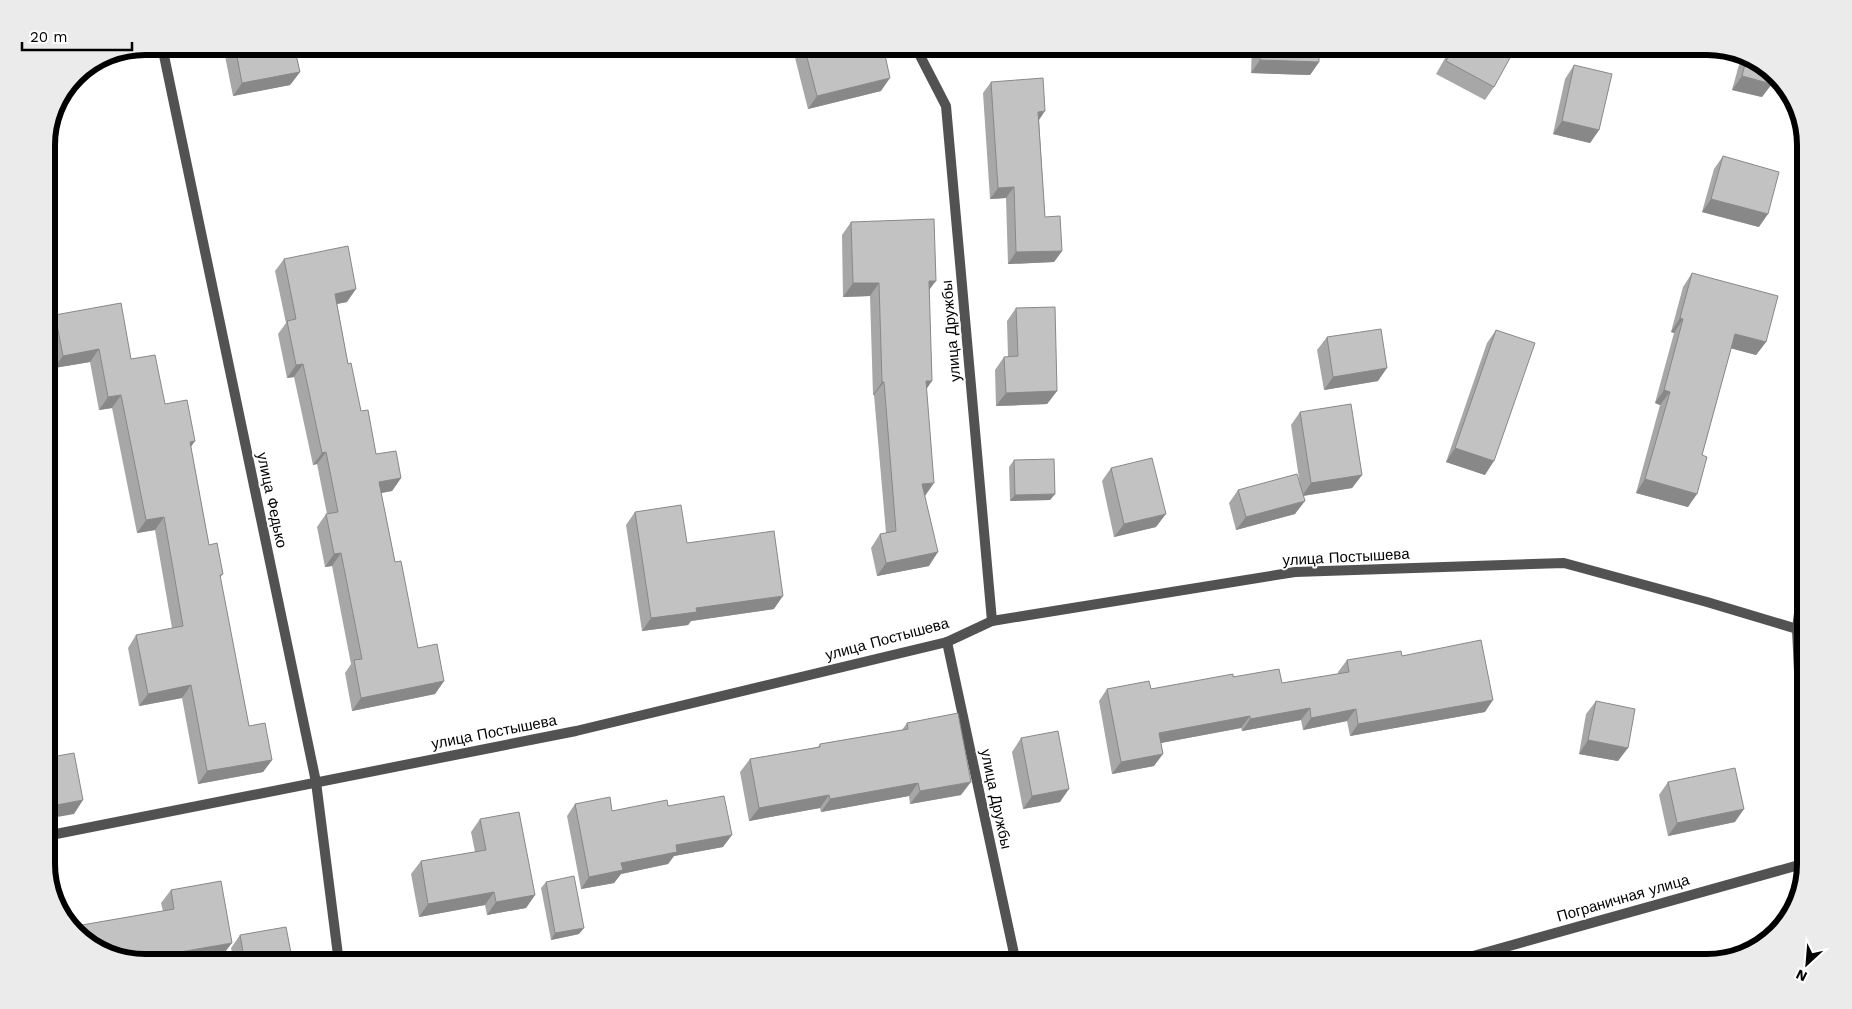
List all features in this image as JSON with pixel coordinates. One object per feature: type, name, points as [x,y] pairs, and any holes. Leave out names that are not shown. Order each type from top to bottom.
[{"type":"street","name":"улица Федько","points":[[164,55],[316,782],[338,954]]},
{"type":"street","name":"улица Дружбы","points":[[920,55],[946,106],[992,621]]},
{"type":"street","name":"улица Постышева","points":[[55,834],[576,731],[947,642],[992,621],[1296,572],[1564,563],[1797,629]]},
{"type":"street","name":"улица Дружбы","points":[[947,642],[1014,954]]},
{"type":"street","name":"Пограничная улица","points":[[1480,954],[1797,865]]},
{"type":"building","points":[[237,55],[296,55],[300,72],[242,83]]},
{"type":"building","points":[[806,55],[885,55],[890,78],[817,96]]},
{"type":"building","points":[[1260,55],[1319,55],[1319,62],[1260,60]]},
{"type":"building","points":[[1449,55],[1512,55],[1494,87],[1446,61]]},
{"type":"building","points":[[1745,63],[1757,70],[1772,83],[1772,84],[1742,76]]},
{"type":"building","points":[[1574,65],[1612,74],[1599,130],[1562,121]]},
{"type":"building","points":[[1043,78],[1045,111],[1038,112],[1045,217],[1060,216],[1062,251],[1016,252],[1014,187],[998,188],[991,82]]},
{"type":"building","points":[[1723,156],[1779,172],[1768,214],[1711,199]]},
{"type":"building","points":[[934,219],[936,281],[929,281],[932,381],[926,381],[934,483],[922,484],[938,552],[886,563],[880,534],[896,531],[884,382],[882,382],[879,283],[853,283],[851,222]]},
{"type":"building","points":[[348,246],[356,289],[335,294],[348,364],[351,363],[361,411],[368,410],[376,454],[396,451],[401,478],[379,482],[395,562],[401,561],[418,648],[437,644],[444,681],[361,698],[354,660],[362,659],[341,553],[334,554],[326,514],[338,512],[326,452],[322,453],[303,364],[296,365],[287,321],[296,319],[284,259]]},
{"type":"building","points":[[1692,273],[1778,296],[1766,342],[1735,334],[1702,455],[1707,457],[1697,494],[1645,479],[1670,392],[1664,390],[1683,319],[1680,318]]},
{"type":"building","points":[[121,303],[131,359],[155,355],[165,404],[187,400],[195,441],[190,442],[209,545],[217,543],[223,574],[220,575],[249,726],[265,723],[272,760],[207,771],[191,685],[148,694],[136,635],[183,626],[164,517],[146,520],[121,395],[108,397],[99,349],[63,356],[55,315]]},
{"type":"building","points":[[1055,307],[1057,391],[1006,393],[1004,357],[1018,356],[1016,308]]},
{"type":"building","points":[[1381,329],[1387,368],[1333,377],[1327,337]]},
{"type":"building","points":[[1496,330],[1535,343],[1494,461],[1455,448]]},
{"type":"building","points":[[1351,404],[1362,475],[1311,483],[1300,412]]},
{"type":"building","points":[[1152,458],[1166,514],[1124,524],[1111,468]]},
{"type":"building","points":[[1054,459],[1055,494],[1015,495],[1014,460]]},
{"type":"building","points":[[1297,474],[1305,501],[1246,517],[1238,490]]},
{"type":"building","points":[[681,505],[687,543],[774,531],[783,596],[696,608],[697,612],[651,618],[635,512]]},
{"type":"building","points":[[1481,640],[1493,700],[1358,724],[1356,709],[1311,718],[1310,708],[1250,719],[1250,716],[1159,733],[1163,754],[1121,762],[1107,689],[1149,681],[1151,689],[1233,674],[1233,677],[1279,669],[1282,683],[1349,672],[1347,660],[1401,651],[1402,656]]},
{"type":"building","points":[[1596,701],[1635,709],[1628,748],[1588,740]]},
{"type":"building","points":[[958,713],[971,782],[920,791],[918,783],[830,799],[829,795],[759,808],[750,759],[820,747],[820,744],[908,729],[907,723]]},
{"type":"building","points":[[1058,731],[1069,789],[1032,796],[1021,738]]},
{"type":"building","points":[[74,753],[83,800],[55,805],[55,756]]},
{"type":"building","points":[[1735,768],[1744,809],[1677,823],[1668,782]]},
{"type":"building","points":[[724,796],[732,835],[676,845],[677,852],[621,863],[623,870],[589,877],[575,804],[610,797],[612,811],[667,800],[668,806]]},
{"type":"building","points":[[519,812],[535,895],[496,902],[494,892],[428,904],[421,861],[486,850],[480,819]]},
{"type":"building","points":[[574,876],[584,928],[555,933],[546,882]]},
{"type":"building","points":[[221,881],[232,943],[169,954],[133,953],[105,945],[83,929],[82,925],[174,909],[171,890]]},
{"type":"building","points":[[286,927],[291,954],[243,954],[240,935]]}]
